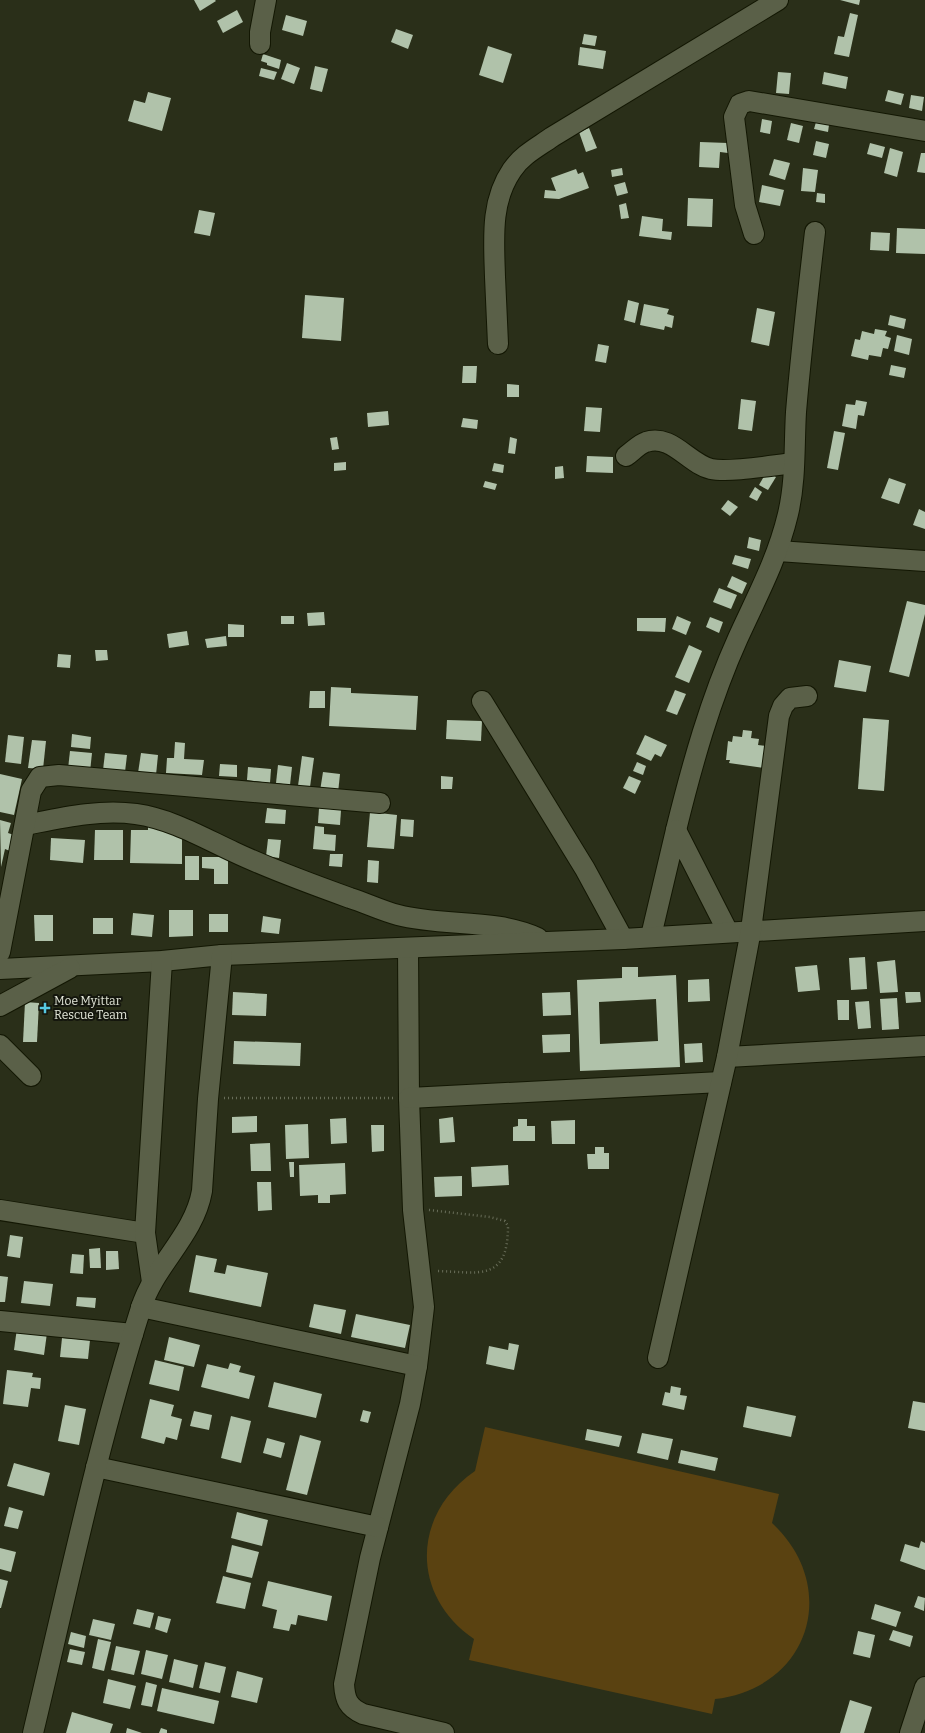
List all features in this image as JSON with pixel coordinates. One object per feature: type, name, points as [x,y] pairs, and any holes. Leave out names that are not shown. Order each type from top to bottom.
[{"type":"street","points":[[260,44],[260,32],[266,0]]},
{"type":"street","points":[[498,344],[494,241],[495,216],[503,185],[513,169],[526,155],[552,137],[778,0]]},
{"type":"street","points":[[754,234],[745,205],[734,117],[740,104],[749,102],[925,131]]},
{"type":"street","points":[[651,936],[695,754],[714,696],[738,638],[763,587],[778,551],[791,496],[802,349],[815,232]]},
{"type":"street","points":[[626,456],[645,442],[653,441],[672,445],[694,461],[712,470],[794,463]]},
{"type":"street","points":[[778,551],[925,561]]},
{"type":"street","points":[[658,1358],[727,1057],[751,930],[780,716],[783,706],[790,698],[807,696]]},
{"type":"street","points":[[482,701],[584,869],[623,939]]},
{"type":"street","points":[[0,952],[31,791],[37,781],[47,775],[380,803]]},
{"type":"street","points":[[25,825],[76,815],[110,812],[136,814],[154,818],[190,830],[283,873],[398,915],[420,920],[503,926],[525,932],[545,942]]},
{"type":"street","points":[[676,830],[728,932]]},
{"type":"street","points":[[0,969],[162,961],[222,955],[623,939],[751,930],[925,921]]},
{"type":"street","points":[[408,948],[409,1098],[413,1210],[424,1307],[423,1328],[410,1404],[378,1527],[344,1684],[346,1702],[354,1710],[363,1714],[444,1733]]},
{"type":"street","points":[[33,1733],[96,1467],[141,1307],[152,1282],[186,1233],[200,1206],[208,1099],[222,955]]},
{"type":"street","points":[[152,1282],[145,1233],[162,961]]},
{"type":"street","points":[[0,1006],[74,966]]},
{"type":"street","points":[[0,1045],[31,1076]]},
{"type":"street","points":[[727,1057],[925,1046]]},
{"type":"street","points":[[409,1098],[721,1082]]},
{"type":"street","points":[[0,1210],[145,1233]]},
{"type":"street","points":[[141,1307],[417,1366]]},
{"type":"street","points":[[0,1322],[133,1334]]},
{"type":"street","points":[[96,1467],[378,1527]]},
{"type":"street","points":[[910,1733],[925,1687]]},
{"type":"path","points":[[208,1099],[249,1097],[409,1098]]},
{"type":"path","points":[[413,1210],[483,1215],[505,1221],[508,1226],[504,1254],[498,1264],[490,1272],[474,1273],[420,1270]]},
{"type":"shaded area","points":[[485,1427],[779,1494],[772,1523],[793,1548],[806,1576],[809,1604],[805,1631],[793,1655],[774,1676],[748,1691],[715,1699],[712,1714],[469,1660],[474,1639],[453,1621],[438,1600],[430,1578],[427,1555],[430,1531],[439,1509],[454,1489],[475,1471]]},
{"type":"building","points":[[194,0],[215,0],[216,1],[200,11]]},
{"type":"building","points":[[840,0],[860,0],[859,5]]},
{"type":"building","points":[[237,10],[243,22],[223,33],[217,21]]},
{"type":"building","points":[[850,13],[858,15],[849,57],[834,54],[838,36],[844,37]]},
{"type":"building","points":[[286,15],[307,21],[303,36],[282,30]]},
{"type":"building","points":[[396,29],[413,35],[408,49],[391,42]]},
{"type":"building","points":[[584,34],[597,36],[595,46],[582,44]]},
{"type":"building","points":[[488,46],[512,54],[503,83],[479,75]]},
{"type":"building","points":[[580,47],[606,51],[603,69],[578,65]]},
{"type":"building","points":[[263,54],[281,60],[279,69],[267,65],[267,63],[261,61]]},
{"type":"building","points":[[287,63],[300,68],[294,84],[281,79]]},
{"type":"building","points":[[315,66],[328,69],[322,92],[310,89]]},
{"type":"building","points":[[261,68],[277,72],[274,80],[259,76]]},
{"type":"building","points":[[778,72],[791,73],[789,94],[776,93]]},
{"type":"building","points":[[824,72],[848,77],[846,89],[822,84]]},
{"type":"building","points":[[888,90],[904,94],[901,105],[885,101]]},
{"type":"building","points":[[148,92],[171,98],[162,131],[128,121],[134,100],[145,103]]},
{"type":"building","points":[[911,95],[924,97],[922,111],[909,108]]},
{"type":"building","points":[[762,119],[772,121],[770,134],[760,132]]},
{"type":"building","points":[[816,122],[829,125],[828,132],[814,129]]},
{"type":"building","points":[[791,123],[803,126],[799,143],[787,140]]},
{"type":"building","points":[[589,128],[597,148],[586,152],[579,132]]},
{"type":"building","points":[[816,141],[829,144],[826,158],[813,155]]},
{"type":"building","points":[[700,142],[728,143],[728,153],[720,152],[719,168],[699,167]]},
{"type":"building","points":[[870,143],[885,147],[882,158],[867,154]]},
{"type":"building","points":[[890,148],[903,152],[897,177],[884,173]]},
{"type":"building","points":[[921,153],[925,153],[925,173],[917,172]]},
{"type":"building","points":[[774,159],[790,163],[785,180],[769,175]]},
{"type":"building","points":[[622,168],[623,175],[612,177],[611,170]]},
{"type":"building","points":[[803,168],[818,170],[815,192],[801,191]]},
{"type":"building","points":[[576,169],[578,174],[583,172],[589,188],[559,199],[544,198],[545,190],[556,191],[551,178]]},
{"type":"building","points":[[625,182],[628,193],[617,196],[614,185]]},
{"type":"building","points":[[762,185],[784,190],[780,206],[759,202]]},
{"type":"building","points":[[817,193],[825,194],[825,203],[816,202]]},
{"type":"building","points":[[688,198],[713,199],[712,227],[687,226]]},
{"type":"building","points":[[626,203],[629,218],[621,219],[619,205]]},
{"type":"building","points":[[199,210],[215,213],[210,236],[194,233]]},
{"type":"building","points":[[642,216],[663,219],[662,231],[672,232],[671,240],[639,236]]},
{"type":"building","points":[[897,228],[925,229],[925,254],[896,253]]},
{"type":"building","points":[[871,232],[890,233],[889,251],[870,250]]},
{"type":"building","points":[[305,295],[344,298],[341,341],[302,338]]},
{"type":"building","points":[[628,300],[639,303],[635,323],[624,320]]},
{"type":"building","points":[[644,304],[669,309],[667,314],[674,316],[672,328],[665,326],[664,330],[640,325]]},
{"type":"building","points":[[757,308],[775,312],[769,346],[751,342]]},
{"type":"building","points":[[890,315],[906,319],[904,329],[888,325]]},
{"type":"building","points":[[875,329],[887,331],[885,336],[891,338],[888,349],[883,348],[881,357],[869,355],[868,360],[851,356],[855,339],[860,340],[862,331],[874,334]]},
{"type":"building","points":[[897,335],[912,339],[909,355],[894,351]]},
{"type":"building","points":[[598,344],[609,346],[606,363],[595,361]]},
{"type":"building","points":[[891,365],[906,368],[904,378],[889,375]]},
{"type":"building","points":[[463,366],[477,366],[476,383],[462,383]]},
{"type":"building","points":[[507,384],[519,385],[519,397],[507,397]]},
{"type":"building","points":[[741,399],[756,401],[752,431],[738,429]]},
{"type":"building","points":[[856,400],[867,402],[864,416],[858,415],[856,429],[842,426],[846,404],[855,405]]},
{"type":"building","points":[[586,407],[602,408],[600,432],[584,431]]},
{"type":"building","points":[[388,411],[389,425],[368,427],[367,413]]},
{"type":"building","points":[[463,418],[478,420],[477,429],[461,427]]},
{"type":"building","points":[[834,431],[845,433],[838,470],[827,468]]},
{"type":"building","points":[[337,437],[339,449],[332,450],[330,438]]},
{"type":"building","points":[[510,437],[517,439],[515,454],[508,453]]},
{"type":"building","points":[[587,456],[613,457],[613,473],[586,472]]},
{"type":"building","points":[[346,462],[346,470],[334,471],[334,463]]},
{"type":"building","points":[[494,463],[504,465],[503,473],[492,471]]},
{"type":"building","points":[[563,466],[564,478],[555,479],[555,467]]},
{"type":"building","points":[[767,471],[776,477],[768,490],[759,485]]},
{"type":"building","points":[[889,478],[906,484],[899,504],[881,498]]},
{"type":"building","points":[[485,481],[497,484],[495,490],[483,487]]},
{"type":"building","points":[[755,487],[762,492],[757,501],[749,497]]},
{"type":"building","points":[[728,500],[738,507],[730,516],[721,509]]},
{"type":"building","points":[[919,509],[925,512],[925,529],[913,525]]},
{"type":"building","points":[[749,537],[761,540],[759,551],[747,548]]},
{"type":"building","points":[[735,555],[751,559],[748,569],[732,564]]},
{"type":"building","points":[[732,576],[747,583],[742,594],[727,587]]},
{"type":"building","points":[[719,588],[737,595],[731,609],[713,602]]},
{"type":"building","points":[[907,601],[925,605],[925,614],[909,677],[889,672]]},
{"type":"building","points":[[324,612],[325,625],[308,626],[307,613]]},
{"type":"building","points":[[281,616],[294,616],[294,624],[281,624]]},
{"type":"building","points":[[677,616],[691,622],[686,635],[672,629]]},
{"type":"building","points":[[710,617],[723,622],[719,633],[706,627]]},
{"type":"building","points":[[637,618],[666,618],[665,632],[637,631]]},
{"type":"building","points":[[228,624],[244,625],[244,637],[228,637]]},
{"type":"building","points":[[187,631],[189,645],[169,648],[167,634]]},
{"type":"building","points":[[226,636],[227,646],[207,648],[205,639]]},
{"type":"building","points":[[689,645],[702,651],[689,683],[675,677]]},
{"type":"building","points":[[95,650],[107,650],[108,660],[96,661]]},
{"type":"building","points":[[58,654],[71,655],[70,668],[57,667]]},
{"type":"building","points":[[839,660],[871,666],[866,692],[834,687]]},
{"type":"building","points":[[331,687],[351,688],[351,693],[418,696],[416,730],[329,726]]},
{"type":"building","points":[[675,690],[686,694],[677,715],[666,711]]},
{"type":"building","points":[[310,691],[325,691],[325,708],[309,708]]},
{"type":"building","points":[[863,718],[889,720],[884,791],[858,789]]},
{"type":"building","points":[[447,720],[482,721],[481,741],[446,739]]},
{"type":"building","points":[[743,730],[752,731],[751,738],[759,739],[758,745],[767,746],[764,768],[729,763],[730,760],[726,760],[728,741],[732,742],[733,736],[742,737]]},
{"type":"building","points":[[72,734],[91,737],[90,749],[71,747]]},
{"type":"building","points":[[8,735],[24,737],[21,764],[5,762]]},
{"type":"building","points":[[645,735],[667,745],[661,757],[655,754],[651,761],[636,754]]},
{"type":"building","points":[[32,740],[46,741],[43,769],[28,768]]},
{"type":"building","points":[[175,742],[185,743],[184,759],[204,760],[202,775],[166,773],[167,758],[174,758]]},
{"type":"building","points":[[70,751],[92,753],[90,772],[68,769]]},
{"type":"building","points":[[105,753],[127,755],[125,772],[103,770]]},
{"type":"building","points":[[141,753],[158,755],[156,775],[138,773]]},
{"type":"building","points":[[302,756],[314,758],[310,787],[298,786]]},
{"type":"building","points":[[637,762],[646,766],[643,775],[633,771]]},
{"type":"building","points":[[220,764],[237,765],[237,777],[219,776]]},
{"type":"building","points":[[278,765],[292,767],[290,785],[276,783]]},
{"type":"building","points":[[248,767],[271,769],[270,783],[247,780]]},
{"type":"building","points":[[323,772],[340,774],[338,793],[320,791]]},
{"type":"building","points":[[0,774],[22,779],[14,815],[0,812]]},
{"type":"building","points":[[441,776],[453,777],[452,789],[441,789]]},
{"type":"building","points":[[629,776],[641,781],[635,794],[623,788]]},
{"type":"building","points":[[267,808],[286,810],[285,824],[265,823]]},
{"type":"building","points":[[319,808],[341,810],[340,825],[318,823]]},
{"type":"building","points":[[370,812],[397,815],[394,849],[367,847]]},
{"type":"building","points":[[401,819],[414,820],[413,837],[400,836]]},
{"type":"building","points":[[0,820],[11,823],[8,833],[14,835],[10,851],[5,849],[1,867]]},
{"type":"building","points":[[148,825],[159,825],[159,830],[182,830],[182,864],[130,863],[131,830],[148,830]]},
{"type":"building","points":[[315,826],[324,827],[324,834],[336,835],[335,851],[313,849]]},
{"type":"building","points":[[95,830],[123,830],[123,860],[94,860]]},
{"type":"building","points":[[51,838],[85,840],[83,863],[50,860]]},
{"type":"building","points":[[268,839],[281,840],[279,858],[266,856]]},
{"type":"building","points":[[330,854],[343,854],[342,867],[329,866]]},
{"type":"building","points":[[185,856],[199,856],[199,880],[185,880]]},
{"type":"building","points":[[202,857],[228,857],[228,884],[214,884],[214,869],[202,868]]},
{"type":"building","points":[[368,860],[379,861],[378,883],[367,882]]},
{"type":"building","points":[[169,910],[193,910],[193,936],[169,937]]},
{"type":"building","points":[[133,913],[154,915],[152,937],[131,935]]},
{"type":"building","points":[[209,914],[228,914],[228,932],[209,932]]},
{"type":"building","points":[[34,915],[53,915],[53,941],[35,941]]},
{"type":"building","points":[[263,916],[281,919],[279,934],[261,932]]},
{"type":"building","points":[[93,918],[113,918],[113,934],[93,934]]},
{"type":"building","points":[[865,957],[867,989],[851,990],[849,958]]},
{"type":"building","points":[[895,960],[898,992],[880,993],[877,962]]},
{"type":"building","points":[[817,965],[820,990],[798,992],[795,967]]},
{"type":"building","points":[[622,967],[638,967],[638,977],[676,975],[680,1067],[580,1071],[577,980],[622,978]],"holes":[[[656,999],[658,1041],[600,1044],[599,1002]]]},
{"type":"building","points":[[709,979],[710,1001],[688,1002],[688,980]]},
{"type":"building","points":[[233,992],[267,994],[266,1016],[232,1015]]},
{"type":"building","points":[[570,992],[571,1015],[543,1016],[542,993]]},
{"type":"building","points":[[905,992],[920,992],[921,1002],[906,1003]]},
{"type":"building","points":[[897,998],[899,1029],[882,1030],[880,999]]},
{"type":"building","points":[[837,1000],[849,1000],[849,1020],[838,1020]]},
{"type":"building","points":[[869,1001],[871,1028],[858,1029],[855,1002]]},
{"type":"building","points":[[25,1002],[39,1003],[37,1042],[23,1042]]},
{"type":"building","points":[[570,1034],[570,1052],[543,1053],[542,1035]]},
{"type":"building","points":[[234,1041],[301,1043],[300,1066],[233,1064]]},
{"type":"building","points":[[702,1043],[703,1062],[685,1063],[684,1044]]},
{"type":"building","points":[[257,1116],[257,1132],[232,1133],[232,1117]]},
{"type":"building","points":[[453,1117],[455,1142],[440,1143],[439,1119]]},
{"type":"building","points":[[346,1118],[347,1143],[331,1144],[330,1119]]},
{"type":"building","points":[[518,1119],[527,1119],[527,1126],[535,1126],[535,1141],[513,1141],[513,1127],[518,1126]]},
{"type":"building","points":[[575,1120],[575,1144],[552,1144],[551,1121]]},
{"type":"building","points":[[308,1124],[309,1158],[286,1159],[285,1125]]},
{"type":"building","points":[[371,1125],[384,1125],[384,1151],[372,1152]]},
{"type":"building","points":[[270,1143],[271,1171],[251,1171],[250,1144]]},
{"type":"building","points":[[595,1147],[604,1147],[604,1153],[609,1153],[609,1169],[588,1169],[587,1154],[595,1154]]},
{"type":"building","points":[[289,1162],[294,1162],[294,1177],[290,1177]]},
{"type":"building","points":[[345,1163],[346,1194],[330,1195],[330,1203],[318,1203],[318,1195],[300,1196],[299,1165]]},
{"type":"building","points":[[508,1165],[509,1185],[472,1187],[471,1167]]},
{"type":"building","points":[[462,1176],[462,1196],[435,1197],[434,1177]]},
{"type":"building","points":[[257,1182],[271,1182],[272,1210],[258,1211]]},
{"type":"building","points":[[10,1235],[23,1237],[20,1258],[7,1256]]},
{"type":"building","points":[[100,1248],[101,1268],[90,1268],[89,1249]]},
{"type":"building","points":[[106,1251],[118,1251],[119,1269],[106,1270]]},
{"type":"building","points":[[72,1254],[84,1255],[83,1274],[70,1273]]},
{"type":"building","points":[[196,1255],[217,1259],[214,1272],[225,1274],[227,1265],[268,1273],[261,1307],[189,1292]]},
{"type":"building","points":[[0,1276],[8,1277],[5,1302],[0,1302]]},
{"type":"building","points":[[24,1281],[53,1284],[50,1306],[21,1303]]},
{"type":"building","points":[[77,1297],[96,1298],[95,1308],[76,1306]]},
{"type":"building","points":[[314,1304],[346,1310],[341,1334],[309,1327]]},
{"type":"building","points":[[356,1314],[410,1325],[405,1348],[351,1337]]},
{"type":"building","points":[[17,1328],[47,1333],[44,1355],[14,1350]]},
{"type":"building","points":[[169,1337],[200,1345],[194,1367],[164,1360]]},
{"type":"building","points":[[62,1338],[90,1340],[88,1359],[60,1357]]},
{"type":"building","points":[[509,1343],[519,1345],[514,1370],[486,1364],[489,1346],[508,1350]]},
{"type":"building","points":[[155,1360],[184,1367],[179,1391],[149,1384]]},
{"type":"building","points":[[230,1363],[241,1366],[239,1372],[255,1376],[249,1399],[201,1387],[207,1364],[228,1369]]},
{"type":"building","points":[[7,1370],[33,1373],[32,1377],[41,1378],[40,1389],[31,1388],[28,1407],[3,1404]]},
{"type":"building","points":[[274,1382],[322,1394],[316,1418],[268,1407]]},
{"type":"building","points":[[671,1386],[681,1388],[680,1395],[687,1396],[684,1410],[662,1405],[665,1392],[670,1393]]},
{"type":"building","points":[[150,1399],[174,1405],[171,1416],[182,1419],[177,1440],[166,1437],[164,1444],[141,1438]]},
{"type":"building","points":[[913,1401],[925,1403],[925,1431],[908,1428]]},
{"type":"building","points":[[65,1405],[86,1409],[79,1445],[58,1441]]},
{"type":"building","points":[[747,1406],[796,1416],[791,1437],[743,1427]]},
{"type":"building","points":[[363,1410],[371,1412],[368,1423],[360,1421]]},
{"type":"building","points":[[194,1411],[212,1415],[209,1430],[190,1426]]},
{"type":"building","points":[[231,1416],[251,1421],[241,1463],[221,1458]]},
{"type":"building","points":[[587,1429],[622,1436],[619,1447],[585,1440]]},
{"type":"building","points":[[642,1433],[673,1439],[668,1460],[637,1453]]},
{"type":"building","points":[[300,1435],[321,1441],[307,1495],[286,1490]]},
{"type":"building","points":[[267,1438],[285,1443],[281,1458],[263,1453]]},
{"type":"building","points":[[681,1450],[718,1458],[715,1471],[678,1463]]},
{"type":"building","points":[[14,1463],[50,1473],[44,1496],[7,1486]]},
{"type":"building","points":[[9,1507],[23,1511],[18,1529],[4,1526]]},
{"type":"building","points":[[237,1512],[268,1520],[262,1546],[231,1538]]},
{"type":"building","points":[[921,1541],[925,1543],[925,1570],[900,1561],[905,1544],[919,1548]]},
{"type":"building","points":[[232,1545],[259,1552],[252,1578],[226,1572]]},
{"type":"building","points":[[0,1548],[16,1552],[11,1572],[0,1569]]},
{"type":"building","points":[[223,1576],[251,1583],[245,1609],[216,1603]]},
{"type":"building","points":[[0,1579],[8,1581],[1,1608],[0,1608]]},
{"type":"building","points":[[268,1581],[332,1596],[327,1621],[298,1615],[296,1625],[291,1624],[289,1631],[273,1628],[277,1610],[262,1606]]},
{"type":"building","points":[[918,1596],[925,1598],[924,1611],[914,1607]]},
{"type":"building","points":[[875,1604],[901,1612],[896,1627],[871,1619]]},
{"type":"building","points":[[137,1609],[154,1613],[150,1628],[133,1624]]},
{"type":"building","points":[[158,1616],[171,1619],[167,1633],[155,1629]]},
{"type":"building","points":[[93,1619],[115,1624],[111,1640],[89,1635]]},
{"type":"building","points":[[893,1630],[913,1636],[910,1647],[889,1640]]},
{"type":"building","points":[[858,1631],[875,1635],[870,1658],[853,1654]]},
{"type":"building","points":[[71,1632],[86,1636],[84,1648],[68,1644]]},
{"type":"building","points":[[98,1639],[111,1642],[104,1671],[92,1668]]},
{"type":"building","points":[[116,1646],[140,1651],[134,1675],[111,1670]]},
{"type":"building","points":[[70,1649],[85,1652],[82,1665],[67,1662]]},
{"type":"building","points":[[146,1650],[168,1655],[162,1679],[141,1674]]},
{"type":"building","points":[[174,1659],[198,1665],[193,1688],[169,1682]]},
{"type":"building","points":[[205,1662],[226,1667],[220,1693],[199,1688]]},
{"type":"building","points":[[237,1671],[263,1678],[257,1703],[231,1697]]},
{"type":"building","points":[[108,1679],[136,1686],[130,1709],[103,1703]]},
{"type":"building","points":[[146,1682],[157,1685],[152,1707],[141,1705]]},
{"type":"building","points":[[162,1688],[219,1701],[214,1724],[157,1711]]},
{"type":"building","points":[[850,1700],[872,1707],[864,1733],[840,1733]]},
{"type":"building","points":[[72,1712],[113,1724],[110,1733],[66,1733]]},
{"type":"building","points":[[127,1728],[142,1733],[126,1733]]},
{"type":"building","points":[[161,1728],[167,1730],[167,1733],[159,1733]]},
{"type":"place","name":"Moe Myittar Rescue Team","points":[[45,1008]]}]
